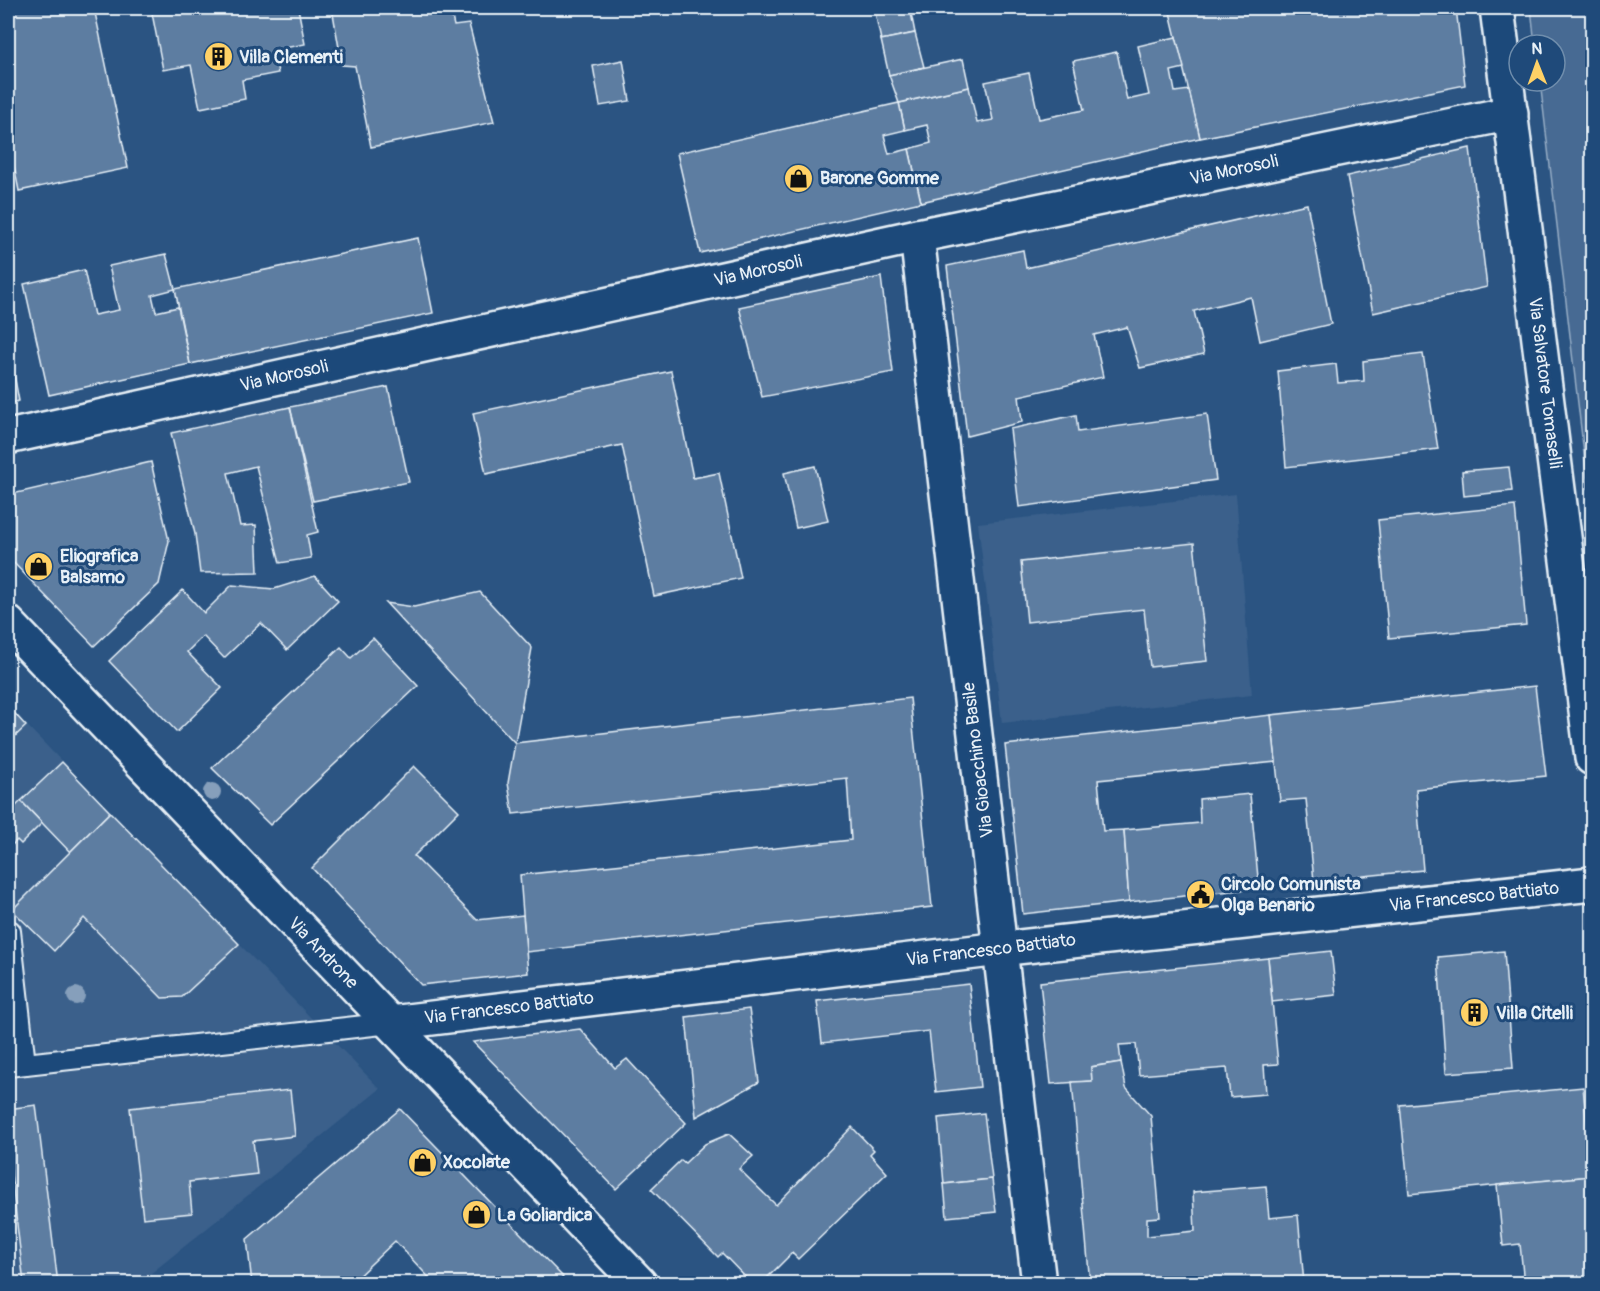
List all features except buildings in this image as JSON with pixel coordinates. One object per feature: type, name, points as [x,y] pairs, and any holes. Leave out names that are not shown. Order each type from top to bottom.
[{"type":"street","name":"Via Salvatore Tomaselli","points":[[1497,8],[1593,758]]},
{"type":"street","name":"Via Morosoli","points":[[8,437],[917,236],[1510,113]]},
{"type":"street","name":"Via Gioacchino Basile","points":[[917,236],[1039,1284]]},
{"type":"street","name":"Via Androne","points":[[8,623],[640,1284]]},
{"type":"street","name":"Via Francesco Battiato","points":[[391,1023],[1000,949],[1593,884]]},
{"type":"lane","points":[[10,930],[16,1065],[391,1023]]},
{"type":"shaded area","points":[[1531,8],[1592,8],[1592,522],[1541,93],[1567,93],[1567,33],[1534,33]]},
{"type":"shaded area","points":[[1236,494],[1252,695],[1002,723],[978,523]]},
{"type":"shaded area","points":[[8,706],[380,1089],[139,1283],[8,1283]]},
{"type":"place","name":"Villa Clementi","points":[[218,57]]},
{"type":"place","name":"Barone Gomme","points":[[799,178]]},
{"type":"place","name":"Eliografica Balsamo","points":[[39,566]]},
{"type":"place","name":"Circolo Comunista Olga Benario","points":[[1200,894]]},
{"type":"place","name":"Villa Citelli","points":[[1475,1013]]},
{"type":"place","name":"Xocolate","points":[[422,1162]]},
{"type":"place","name":"La Goliardica","points":[[476,1215]]}]
